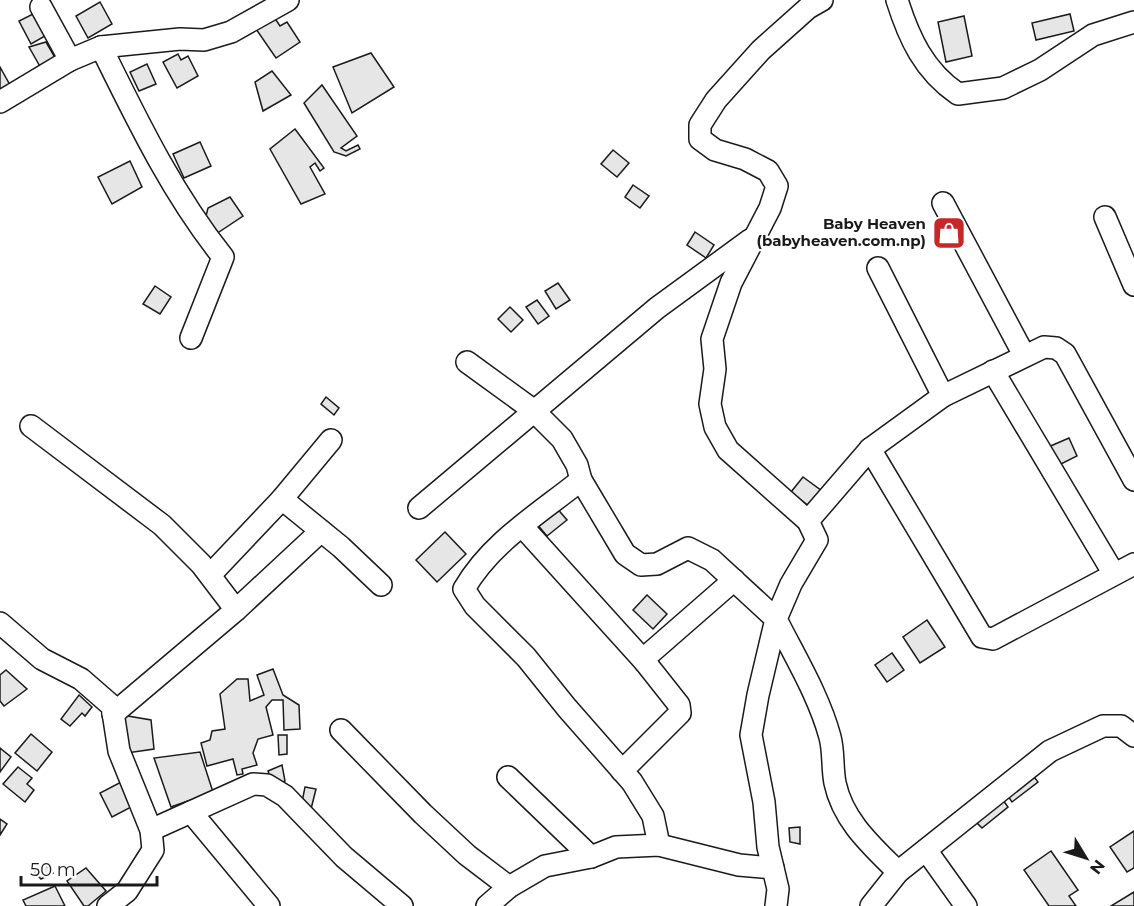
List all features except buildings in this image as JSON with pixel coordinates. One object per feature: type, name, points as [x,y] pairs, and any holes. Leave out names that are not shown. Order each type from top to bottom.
[{"type":"street","points":[[0,102],[70,60],[101,47],[180,39],[204,40],[231,32],[288,0]]},
{"type":"street","points":[[776,906],[778,888],[768,847],[764,802],[751,735],[776,619],[791,584],[817,540],[808,520],[728,450],[715,427],[710,404],[715,369],[712,339],[731,283],[770,208],[777,186],[768,171],[745,159],[715,150],[700,139],[700,125],[716,100],[761,50],[808,8],[822,0]]},
{"type":"street","points":[[897,0],[905,24],[926,66],[958,94],[1003,88],[1040,70],[1093,35],[1134,22]]},
{"type":"street","points":[[45,2],[70,60]]},
{"type":"street","points":[[101,47],[168,177],[196,223],[223,257],[191,338]]},
{"type":"street","points":[[943,203],[1024,356]]},
{"type":"street","points":[[1105,217],[1134,285]]},
{"type":"street","points":[[419,508],[657,308],[755,236]]},
{"type":"street","points":[[878,268],[943,396]]},
{"type":"street","points":[[808,520],[870,449],[943,396],[1044,346],[1056,348],[1065,354],[1134,480]]},
{"type":"street","points":[[467,362],[533,410],[562,440],[578,465],[582,480],[626,554],[641,565],[657,564],[688,548],[712,560],[776,619],[831,738],[835,784],[847,816],[869,844],[898,872]]},
{"type":"street","points":[[993,371],[1114,574]]},
{"type":"street","points":[[31,426],[162,525],[210,574],[236,610]]},
{"type":"street","points":[[210,574],[282,498],[331,441]]},
{"type":"street","points":[[870,449],[982,637],[993,639],[1134,564]]},
{"type":"street","points":[[582,480],[500,543],[475,570],[464,589],[475,606],[526,657],[632,782],[653,816],[659,846]]},
{"type":"street","points":[[282,498],[381,585]]},
{"type":"street","points":[[522,526],[645,662],[679,705],[680,712],[622,771]]},
{"type":"street","points":[[113,714],[236,610],[321,531]]},
{"type":"street","points":[[645,662],[648,655],[734,580]]},
{"type":"street","points":[[0,623],[42,659],[81,679],[112,706],[119,752],[151,830],[153,850],[127,891],[108,906]]},
{"type":"street","points":[[871,906],[898,872],[1050,751],[1103,726],[1122,726],[1134,736]]},
{"type":"street","points":[[341,730],[458,847],[509,887]]},
{"type":"street","points":[[508,777],[591,856]]},
{"type":"street","points":[[151,830],[253,784],[267,785],[285,796],[344,857],[402,906]]},
{"type":"street","points":[[191,812],[269,906]]},
{"type":"street","points":[[491,904],[509,887],[545,866],[591,856],[616,847],[659,846],[739,865],[773,868]]},
{"type":"street","points":[[926,850],[966,906]]},
{"type":"place","name":"Baby Heaven (babyheaven.com.np)","points":[[949,233]]}]
